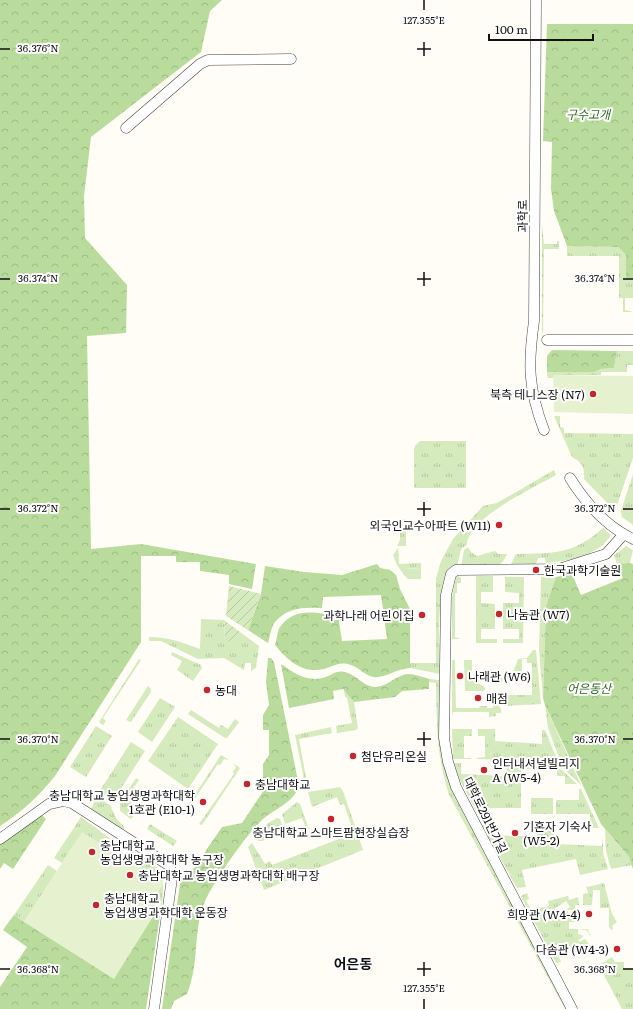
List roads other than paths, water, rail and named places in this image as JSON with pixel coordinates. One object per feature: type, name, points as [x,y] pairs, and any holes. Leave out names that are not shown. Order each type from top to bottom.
[{"type":"street","name":"과학로","points":[[536,0],[534,321],[530,350],[530,382],[536,409],[544,430]]},
{"type":"street","points":[[126,128],[200,64],[208,60],[291,59]]},
{"type":"street","points":[[547,340],[633,340]]},
{"type":"street","points":[[570,478],[596,510],[624,534],[633,539]]},
{"type":"street","name":"대학로291번가길","points":[[572,1009],[458,793],[448,762],[444,738],[444,608],[448,580],[451,574],[456,570],[559,569],[606,554],[624,534]]},
{"type":"street","points":[[0,839],[37,814],[45,806],[52,802],[63,801],[72,803],[142,847],[171,869],[172,880],[154,1009]]},
{"type":"place","name":"북측 테니스장 (N7)","points":[[593,394]]},
{"type":"place","name":"외국인교수아파트 (W11)","points":[[499,525]]},
{"type":"place","name":"한국과학기술원","points":[[536,570]]},
{"type":"place","name":"나눔관 (W7)","points":[[499,614]]},
{"type":"place","name":"과학나래 어린이집","points":[[422,615]]},
{"type":"place","name":"나래관 (W6)","points":[[460,676]]},
{"type":"place","name":"농대","points":[[207,690]]},
{"type":"place","name":"매점","points":[[478,698]]},
{"type":"place","name":"첨단유리온실","points":[[353,756]]},
{"type":"place","name":"인터내셔널빌리지 A (W5-4)","points":[[484,770]]},
{"type":"place","name":"충남대학교","points":[[247,784]]},
{"type":"place","name":"충남대학교 농업생명과학대학 1호관 (E10-1)","points":[[203,802]]},
{"type":"place","name":"충남대학교 스마트팜현장실습장","points":[[331,819]]},
{"type":"place","name":"기혼자 기숙사 (W5-2)","points":[[515,833]]},
{"type":"place","name":"충남대학교 농업생명과학대학 농구장","points":[[92,852]]},
{"type":"place","name":"충남대학교 농업생명과학대학 배구장","points":[[130,875]]},
{"type":"place","name":"충남대학교 농업생명과학대학 운동장","points":[[96,905]]},
{"type":"place","name":"희망관 (W4-4)","points":[[589,914]]},
{"type":"place","name":"다솜관 (W4-3)","points":[[617,949]]},
{"type":"district","name":"어은동","points":[[353,963]]},
{"type":"park label","name":"구수고개","points":[[588,114]]},
{"type":"park label","name":"어은동산","points":[[589,688]]}]
